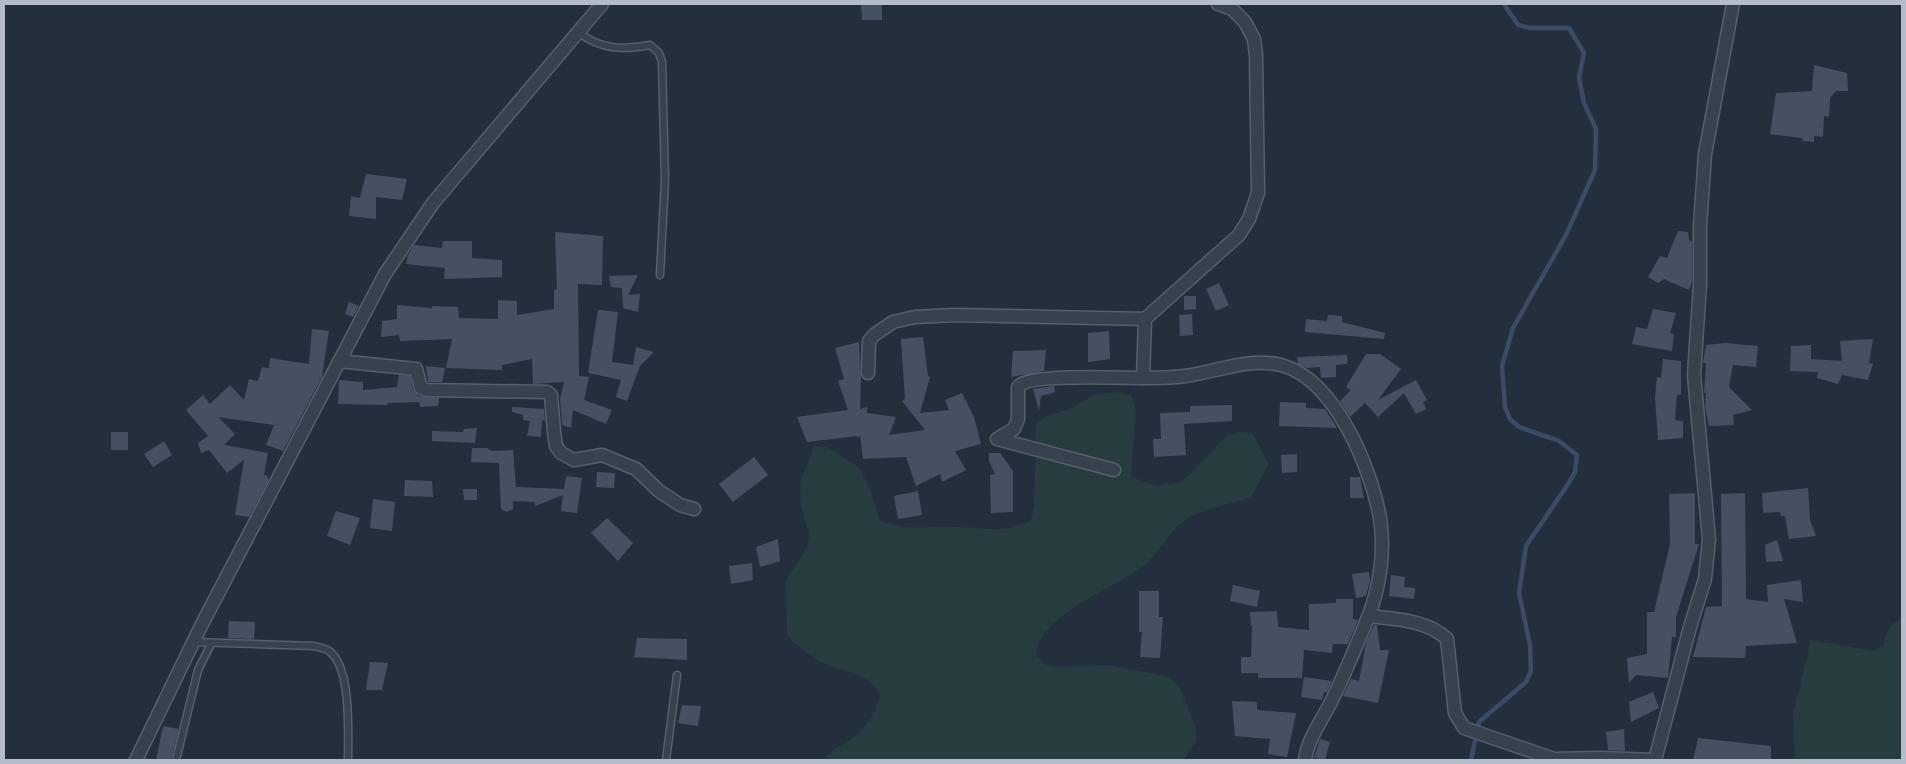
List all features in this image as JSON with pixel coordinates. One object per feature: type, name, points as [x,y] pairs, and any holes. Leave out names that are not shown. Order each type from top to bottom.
[{"type":"street","points":[[136,760],[193,642],[385,274],[433,203],[602,4]]},
{"type":"street","points":[[868,373],[869,341],[874,335],[893,322],[954,315],[1145,319],[1239,235],[1249,218],[1258,193],[1254,39],[1239,15],[1232,9],[1218,4]]},
{"type":"street","points":[[1368,616],[1425,625],[1437,630],[1447,639],[1455,713],[1464,728],[1554,760],[1599,758],[1655,760],[1706,571],[1709,539],[1694,375],[1700,284],[1700,217],[1706,154],[1733,4]]},
{"type":"street","points":[[1143,378],[1145,319]]},
{"type":"street","points":[[339,361],[416,369],[421,388],[427,390],[547,392],[552,395],[556,446],[561,453],[574,460],[602,456],[636,468],[659,491],[680,504],[694,509]]},
{"type":"street","points":[[1114,470],[996,439],[1014,429],[1018,419],[1018,387],[1025,381],[1062,378],[1185,376],[1242,364],[1266,362],[1284,366],[1301,374],[1336,407],[1360,455],[1380,519],[1378,586],[1368,616],[1331,702],[1308,743],[1305,760]]},
{"type":"lane","points":[[578,32],[593,43],[627,49],[650,46],[659,53],[662,62],[665,180],[660,275]]},
{"type":"lane","points":[[193,642],[314,646],[328,651],[336,658],[343,679],[348,760]]},
{"type":"lane","points":[[176,760],[198,670],[211,644]]},
{"type":"lane","points":[[666,760],[677,674]]},
{"type":"green space","points":[[1118,392],[1131,395],[1136,410],[1131,477],[1157,486],[1183,481],[1228,435],[1240,432],[1252,433],[1269,464],[1251,497],[1204,511],[1184,520],[1148,562],[1135,572],[1066,613],[1052,625],[1041,639],[1036,654],[1044,664],[1056,667],[1107,665],[1170,677],[1179,687],[1196,728],[1196,741],[1184,760],[825,760],[833,750],[852,739],[862,730],[876,707],[880,694],[866,679],[816,659],[787,635],[786,581],[807,547],[809,534],[801,508],[800,483],[814,446],[827,447],[859,467],[871,491],[880,521],[908,527],[1003,529],[1022,525],[1031,520],[1034,508],[1036,423],[1047,416],[1072,408],[1094,395]]},
{"type":"green space","points":[[1902,619],[1902,760],[1795,760],[1793,715],[1811,640],[1874,651],[1884,645],[1885,636],[1891,626]]},
{"type":"building","points":[[861,4],[882,4],[882,20],[862,20]]},
{"type":"building","points":[[1814,65],[1847,73],[1848,91],[1836,91],[1830,98],[1829,117],[1824,116],[1823,137],[1814,136],[1814,142],[1803,141],[1802,138],[1770,134],[1776,93],[1812,91]]},
{"type":"building","points":[[366,174],[407,179],[402,200],[376,197],[376,219],[349,216],[351,196],[360,198]]},
{"type":"building","points":[[1678,231],[1688,232],[1689,240],[1692,241],[1692,281],[1689,290],[1664,279],[1658,283],[1648,277],[1660,256],[1667,258]]},
{"type":"building","points":[[555,232],[603,236],[602,285],[578,284],[579,376],[589,377],[584,400],[612,410],[606,424],[573,410],[571,428],[562,425],[560,399],[564,382],[533,384],[532,359],[502,365],[502,370],[446,368],[452,339],[400,341],[399,335],[381,337],[382,321],[397,319],[397,305],[432,308],[432,306],[458,307],[459,318],[498,319],[498,300],[517,301],[517,315],[554,309],[554,290],[557,289]]},
{"type":"building","points":[[443,241],[472,241],[472,258],[502,260],[502,277],[444,279],[445,268],[406,264],[408,255],[414,245],[442,248]]},
{"type":"building","points":[[638,275],[628,295],[640,294],[638,312],[623,308],[622,288],[611,287],[609,276]]},
{"type":"building","points":[[1219,283],[1229,305],[1216,311],[1206,289]]},
{"type":"building","points":[[1184,296],[1196,296],[1196,309],[1184,310]]},
{"type":"building","points":[[349,302],[359,306],[353,317],[345,314]]},
{"type":"building","points":[[1653,309],[1676,313],[1670,333],[1674,334],[1672,351],[1632,344],[1636,327],[1647,329]]},
{"type":"building","points":[[598,310],[618,312],[612,362],[633,365],[636,347],[654,352],[640,366],[627,401],[616,397],[621,380],[588,373]]},
{"type":"building","points":[[1192,314],[1193,335],[1180,336],[1179,315]]},
{"type":"building","points":[[1328,315],[1342,316],[1342,322],[1385,333],[1384,339],[1305,332],[1306,319],[1327,321]]},
{"type":"building","points":[[312,329],[329,331],[322,377],[283,451],[266,445],[274,425],[218,417],[235,434],[224,445],[268,453],[264,475],[268,476],[268,481],[249,517],[235,515],[244,460],[227,473],[209,450],[201,453],[198,443],[208,436],[186,410],[203,395],[210,404],[230,385],[244,400],[249,379],[258,381],[262,367],[269,368],[270,358],[309,364]]},
{"type":"building","points":[[1109,331],[1110,359],[1088,362],[1088,333]]},
{"type":"building","points":[[923,337],[928,376],[930,377],[920,413],[949,410],[945,400],[962,393],[974,417],[981,444],[955,451],[966,470],[942,482],[940,474],[916,486],[906,457],[863,459],[860,435],[858,438],[857,436],[807,442],[797,417],[848,410],[838,381],[844,379],[835,348],[859,342],[860,409],[867,407],[867,413],[896,417],[889,435],[925,430],[902,401],[905,399],[901,339]]},
{"type":"building","points":[[1873,339],[1869,363],[1873,364],[1868,380],[1842,375],[1838,384],[1817,378],[1818,372],[1790,371],[1791,346],[1811,345],[1811,359],[1842,361],[1840,341]]},
{"type":"building","points":[[1725,343],[1758,346],[1756,367],[1733,365],[1729,387],[1752,410],[1733,415],[1734,425],[1709,426],[1705,407],[1706,393],[1704,393],[1706,363],[1703,363],[1706,345]]},
{"type":"building","points":[[1046,350],[1044,371],[1011,377],[1013,351]]},
{"type":"building","points":[[1366,354],[1380,354],[1401,369],[1378,400],[1416,380],[1427,400],[1423,402],[1426,409],[1416,414],[1404,393],[1378,417],[1365,403],[1350,417],[1340,401],[1351,390],[1346,387]]},
{"type":"building","points":[[1347,355],[1347,364],[1336,365],[1336,377],[1321,378],[1320,367],[1307,368],[1298,364],[1297,357]]},
{"type":"building","points":[[1663,359],[1681,361],[1681,395],[1677,395],[1675,420],[1683,421],[1683,438],[1658,440],[1655,398],[1657,377],[1661,378]]},
{"type":"building","points":[[426,366],[445,368],[442,382],[428,382]]},
{"type":"building","points":[[399,375],[410,376],[413,390],[418,396],[439,398],[438,406],[420,407],[419,402],[388,403],[387,405],[338,404],[339,380],[363,382],[363,390],[397,387]]},
{"type":"building","points":[[1054,386],[1055,392],[1041,396],[1039,411],[1033,389]]},
{"type":"building","points":[[1280,402],[1306,403],[1306,408],[1325,409],[1337,428],[1279,426]]},
{"type":"building","points":[[1232,405],[1232,421],[1184,424],[1186,455],[1154,457],[1153,439],[1161,439],[1160,413],[1190,412],[1190,406]]},
{"type":"building","points":[[512,407],[544,409],[545,421],[542,420],[541,437],[527,436],[530,421],[523,420],[523,415],[512,412]]},
{"type":"building","points":[[477,428],[475,443],[432,441],[432,431],[463,432],[464,429]]},
{"type":"building","points":[[111,432],[128,432],[128,450],[111,450]]},
{"type":"building","points":[[164,441],[172,455],[153,467],[144,454]]},
{"type":"building","points":[[472,448],[487,448],[492,451],[513,450],[516,487],[564,489],[566,476],[582,478],[577,513],[561,511],[563,495],[535,506],[535,502],[513,501],[513,509],[507,512],[501,509],[499,463],[471,462]]},
{"type":"building","points":[[989,453],[1000,453],[1013,471],[1013,512],[991,513],[990,475],[995,474],[989,461]]},
{"type":"building","points":[[1297,454],[1297,472],[1282,473],[1281,455]]},
{"type":"building","points":[[754,457],[768,475],[733,502],[719,484]]},
{"type":"building","points":[[597,472],[615,473],[614,488],[596,487]]},
{"type":"building","points":[[1350,477],[1360,477],[1364,498],[1350,498]]},
{"type":"building","points":[[405,480],[432,481],[433,497],[404,496]]},
{"type":"building","points":[[1808,488],[1810,520],[1816,536],[1789,539],[1785,516],[1781,516],[1780,512],[1763,513],[1762,493]]},
{"type":"building","points":[[463,489],[477,489],[477,500],[464,500]]},
{"type":"building","points":[[918,491],[922,515],[898,519],[894,496]]},
{"type":"building","points":[[1695,493],[1695,544],[1699,544],[1676,617],[1676,637],[1672,637],[1668,678],[1636,675],[1629,683],[1627,658],[1647,654],[1647,612],[1654,612],[1670,544],[1669,494]]},
{"type":"building","points":[[1745,493],[1746,599],[1768,602],[1767,585],[1801,580],[1803,602],[1784,599],[1797,643],[1746,646],[1745,658],[1693,657],[1706,607],[1722,606],[1721,494]]},
{"type":"building","points":[[373,499],[395,502],[392,531],[370,528]]},
{"type":"building","points":[[336,511],[360,518],[350,545],[327,536]]},
{"type":"building","points":[[607,518],[633,543],[618,561],[591,533]]},
{"type":"building","points":[[778,539],[780,561],[760,567],[756,547]]},
{"type":"building","points":[[1777,540],[1783,561],[1766,562],[1765,545]]},
{"type":"building","points":[[752,563],[753,580],[731,584],[729,566]]},
{"type":"building","points":[[1369,572],[1370,581],[1366,596],[1356,598],[1352,574]]},
{"type":"building","points":[[1391,575],[1405,577],[1404,587],[1415,588],[1414,599],[1389,596]]},
{"type":"building","points":[[1233,585],[1260,591],[1257,607],[1230,601]]},
{"type":"building","points":[[1139,591],[1159,591],[1159,617],[1163,617],[1160,658],[1140,657],[1142,632],[1139,632]]},
{"type":"building","points":[[1336,599],[1353,599],[1353,619],[1358,620],[1348,644],[1333,644],[1332,653],[1304,650],[1302,678],[1258,678],[1258,673],[1241,673],[1241,657],[1251,657],[1252,626],[1250,612],[1277,611],[1278,627],[1309,630],[1309,604],[1336,603]]},
{"type":"building","points":[[229,621],[255,622],[254,639],[228,638]]},
{"type":"building","points":[[1374,625],[1377,625],[1380,650],[1389,650],[1378,703],[1343,696],[1351,679],[1359,681],[1366,643]]},
{"type":"building","points":[[637,638],[687,639],[687,660],[634,657]]},
{"type":"building","points":[[370,662],[388,663],[382,690],[366,690]]},
{"type":"building","points":[[1304,677],[1332,681],[1327,692],[1324,692],[1322,700],[1301,697]]},
{"type":"building","points":[[1653,692],[1659,708],[1631,722],[1629,702]]},
{"type":"building","points":[[1232,701],[1257,702],[1257,710],[1296,713],[1287,757],[1268,754],[1270,739],[1235,736]]},
{"type":"building","points":[[682,705],[701,706],[698,726],[678,723]]},
{"type":"building","points":[[163,726],[179,729],[171,760],[156,760]]},
{"type":"building","points":[[1624,729],[1625,751],[1608,750],[1606,732]]},
{"type":"building","points":[[1698,738],[1771,746],[1771,760],[1693,760]]},
{"type":"building","points":[[1320,739],[1330,742],[1325,760],[1314,758]]},
{"type":"waterway","points":[[1471,760],[1479,722],[1526,682],[1531,671],[1530,645],[1519,593],[1526,546],[1575,472],[1577,455],[1559,441],[1519,427],[1510,419],[1505,407],[1502,366],[1513,328],[1566,235],[1595,170],[1596,129],[1584,103],[1579,78],[1584,53],[1569,28],[1530,28],[1518,25],[1504,4]]}]
